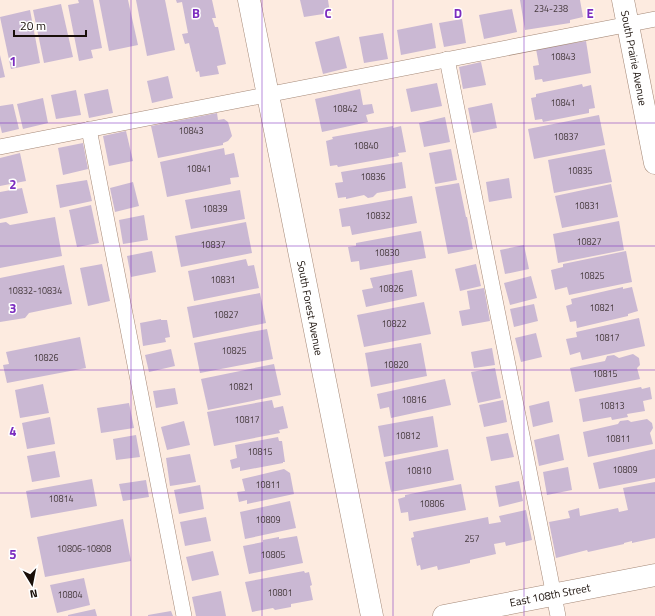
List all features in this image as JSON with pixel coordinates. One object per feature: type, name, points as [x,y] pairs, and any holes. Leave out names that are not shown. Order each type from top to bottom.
[{"type":"street","name":"South Forest Avenue","points":[[249,0],[372,616]]},
{"type":"street","name":"South Prairie Avenue","points":[[622,0],[655,163]]},
{"type":"street","name":"East 108th Street","points":[[444,616],[655,575]]},
{"type":"lane","points":[[0,147],[655,19]]},
{"type":"lane","points":[[447,59],[558,616]]},
{"type":"lane","points":[[89,129],[184,616]]},
{"type":"building","points":[[78,0],[93,0],[102,48],[91,50],[93,58],[79,61],[68,5],[79,3]]},
{"type":"building","points":[[99,0],[128,0],[138,45],[109,51]]},
{"type":"building","points":[[136,0],[165,0],[175,50],[147,56]]},
{"type":"building","points":[[176,0],[212,0],[216,18],[212,18],[215,27],[218,27],[226,64],[217,66],[219,74],[200,77],[199,71],[196,72],[189,43],[185,44],[182,34],[188,33],[182,2],[177,3]]},
{"type":"building","points":[[300,0],[328,0],[330,13],[304,17]]},
{"type":"building","points":[[520,0],[580,0],[583,17],[570,20],[570,23],[525,30]]},
{"type":"building","points":[[61,4],[73,57],[44,63],[33,10]]},
{"type":"building","points":[[512,9],[517,32],[484,39],[479,15]]},
{"type":"building","points":[[30,10],[40,63],[11,69],[0,17]]},
{"type":"building","points":[[462,19],[466,43],[444,47],[439,23]]},
{"type":"building","points":[[432,23],[436,48],[401,55],[397,30]]},
{"type":"building","points":[[383,33],[388,59],[364,63],[359,37]]},
{"type":"building","points":[[339,36],[347,68],[323,74],[315,42]]},
{"type":"building","points":[[586,41],[591,73],[543,82],[542,79],[535,80],[533,66],[539,65],[536,49]]},
{"type":"building","points":[[0,55],[5,77],[0,78]]},
{"type":"building","points":[[481,62],[486,85],[463,89],[459,67]]},
{"type":"building","points":[[168,76],[173,98],[152,103],[147,81]]},
{"type":"building","points":[[437,83],[442,106],[411,112],[406,89]]},
{"type":"building","points":[[582,84],[583,87],[591,85],[595,108],[589,109],[589,113],[543,122],[542,119],[535,120],[531,98],[536,97],[536,94]]},
{"type":"building","points":[[108,89],[113,113],[89,118],[84,94]]},
{"type":"building","points":[[360,89],[363,105],[372,104],[374,113],[366,115],[368,122],[322,132],[315,99]]},
{"type":"building","points":[[76,90],[81,115],[56,119],[51,95]]},
{"type":"building","points":[[43,98],[48,123],[23,129],[17,104]]},
{"type":"building","points":[[492,103],[497,128],[473,133],[468,108]]},
{"type":"building","points":[[13,104],[19,129],[2,133],[0,125],[0,106]]},
{"type":"building","points":[[217,113],[218,120],[224,119],[228,122],[232,136],[228,141],[223,143],[223,145],[158,158],[151,126]]},
{"type":"building","points":[[599,115],[605,145],[534,159],[528,129]]},
{"type":"building","points":[[445,117],[450,142],[424,147],[419,123]]},
{"type":"building","points":[[393,126],[393,128],[401,126],[406,152],[398,153],[399,156],[338,167],[337,165],[330,166],[326,141],[333,139],[332,137]]},
{"type":"building","points":[[126,131],[133,161],[109,166],[103,136]]},
{"type":"building","points":[[83,143],[88,169],[63,175],[58,148]]},
{"type":"building","points":[[224,148],[225,155],[234,153],[239,177],[230,178],[231,184],[167,197],[160,162]]},
{"type":"building","points":[[451,149],[457,180],[435,184],[429,153]]},
{"type":"building","points":[[605,149],[612,182],[554,193],[548,160]]},
{"type":"building","points":[[20,153],[26,181],[0,186],[0,158]]},
{"type":"building","points":[[402,162],[406,188],[377,193],[373,197],[368,198],[364,195],[346,199],[346,197],[338,198],[335,183],[343,182],[341,172]]},
{"type":"building","points":[[509,178],[512,198],[489,202],[486,182]]},
{"type":"building","points":[[87,180],[92,201],[60,208],[56,185]]},
{"type":"building","points":[[133,182],[139,206],[115,212],[110,188]]},
{"type":"building","points":[[459,183],[473,249],[448,254],[435,187]]},
{"type":"building","points":[[611,184],[618,217],[562,228],[555,196]]},
{"type":"building","points":[[22,188],[28,213],[0,219],[0,192]]},
{"type":"building","points":[[240,190],[245,219],[191,229],[185,200]]},
{"type":"building","points":[[412,196],[417,223],[352,235],[350,226],[342,227],[339,209]]},
{"type":"building","points":[[91,205],[99,243],[77,247],[69,210]]},
{"type":"building","points":[[144,215],[148,240],[123,244],[119,220]]},
{"type":"building","points":[[55,217],[62,256],[0,268],[0,223],[6,222],[10,225]]},
{"type":"building","points":[[619,221],[624,250],[558,263],[553,234]]},
{"type":"building","points":[[246,222],[252,253],[181,267],[175,236]]},
{"type":"building","points":[[421,231],[426,258],[360,270],[359,261],[351,262],[348,247],[356,246],[356,243]]},
{"type":"building","points":[[524,245],[529,269],[505,274],[500,250]]},
{"type":"building","points":[[152,251],[156,272],[131,277],[127,256]]},
{"type":"building","points":[[626,251],[632,282],[569,295],[567,287],[555,290],[551,270],[563,267],[563,264]]},
{"type":"building","points":[[246,259],[248,266],[254,265],[259,288],[194,301],[188,271]]},
{"type":"building","points":[[102,264],[110,301],[88,306],[80,268]]},
{"type":"building","points":[[476,264],[481,286],[460,291],[455,269]]},
{"type":"building","points":[[64,265],[72,304],[29,313],[25,318],[0,322],[0,278]]},
{"type":"building","points":[[412,270],[417,296],[366,307],[362,290],[373,288],[370,278]]},
{"type":"building","points":[[531,276],[537,298],[510,305],[504,283]]},
{"type":"building","points":[[623,287],[623,289],[632,287],[638,311],[628,314],[628,316],[577,328],[576,321],[570,322],[566,306],[572,304],[571,299]]},
{"type":"building","points":[[484,288],[490,321],[462,326],[459,311],[470,309],[467,291]]},
{"type":"building","points":[[260,293],[266,323],[193,338],[187,307]]},
{"type":"building","points":[[424,302],[431,334],[364,347],[357,315]]},
{"type":"building","points":[[534,304],[538,321],[514,327],[510,309]]},
{"type":"building","points":[[639,318],[645,346],[582,360],[580,352],[570,355],[566,339],[577,337],[576,332]]},
{"type":"building","points":[[161,319],[167,320],[170,337],[165,338],[166,342],[143,346],[140,323]]},
{"type":"building","points":[[267,329],[273,359],[200,373],[194,343]]},
{"type":"building","points":[[536,333],[542,357],[521,362],[515,338]]},
{"type":"building","points":[[80,337],[86,368],[7,383],[3,365],[9,364],[6,352]]},
{"type":"building","points":[[421,343],[427,376],[371,387],[365,353]]},
{"type":"building","points":[[492,348],[495,365],[474,368],[471,352]]},
{"type":"building","points":[[171,349],[175,366],[149,372],[145,355]]},
{"type":"building","points":[[633,354],[639,358],[640,365],[637,368],[640,379],[575,392],[570,368],[605,361],[607,356],[614,355],[619,358]]},
{"type":"building","points":[[274,364],[281,395],[208,410],[201,379]]},
{"type":"building","points":[[495,368],[501,398],[478,403],[471,372]]},
{"type":"building","points":[[445,379],[451,405],[391,418],[389,407],[380,409],[377,394]]},
{"type":"building","points":[[43,384],[49,413],[20,418],[15,390]]},
{"type":"building","points":[[641,387],[642,389],[650,387],[652,399],[643,401],[645,411],[627,414],[628,417],[612,420],[611,417],[583,422],[579,399]]},
{"type":"building","points":[[175,388],[178,404],[156,408],[153,391]]},
{"type":"building","points":[[272,400],[274,408],[283,406],[288,428],[279,430],[280,433],[214,446],[207,412]]},
{"type":"building","points":[[503,400],[507,422],[484,427],[479,405]]},
{"type":"building","points":[[549,401],[553,422],[533,427],[529,406]]},
{"type":"building","points":[[129,403],[134,428],[101,433],[97,408]]},
{"type":"building","points":[[433,416],[438,447],[384,457],[378,426]]},
{"type":"building","points":[[50,417],[55,444],[27,449],[22,423]]},
{"type":"building","points":[[647,419],[652,423],[653,428],[650,433],[653,444],[588,457],[583,432],[618,424],[620,421],[628,420],[631,422]]},
{"type":"building","points":[[184,421],[190,445],[167,450],[161,427]]},
{"type":"building","points":[[508,433],[514,457],[491,461],[486,437]]},
{"type":"building","points":[[559,434],[564,460],[539,466],[534,440]]},
{"type":"building","points":[[136,435],[140,457],[116,460],[113,439]]},
{"type":"building","points":[[278,437],[279,441],[282,441],[285,462],[240,471],[240,467],[232,469],[230,460],[237,458],[235,445]]},
{"type":"building","points":[[448,449],[454,480],[391,492],[385,462]]},
{"type":"building","points":[[655,449],[655,478],[599,489],[593,463]]},
{"type":"building","points":[[55,451],[60,477],[32,482],[27,456]]},
{"type":"building","points":[[190,454],[196,482],[170,486],[166,458]]},
{"type":"building","points":[[568,467],[572,490],[547,495],[543,472]]},
{"type":"building","points":[[284,469],[290,473],[294,494],[247,504],[247,500],[239,502],[237,492],[245,491],[242,479]]},
{"type":"building","points":[[92,479],[97,506],[31,518],[26,491]]},
{"type":"building","points":[[146,480],[149,497],[123,501],[119,484]]},
{"type":"building","points":[[519,481],[523,501],[499,507],[495,486]]},
{"type":"building","points":[[655,482],[655,538],[632,543],[632,541],[588,552],[587,550],[556,558],[549,522],[570,518],[568,511],[579,508],[580,516],[618,508],[619,512],[628,510],[623,488]]},
{"type":"building","points":[[461,484],[466,510],[409,521],[408,512],[401,513],[398,499],[405,497],[405,495]]},
{"type":"building","points":[[200,485],[204,509],[179,514],[174,490]]},
{"type":"building","points":[[290,501],[296,528],[245,539],[240,512]]},
{"type":"building","points":[[526,510],[532,540],[506,546],[505,542],[494,544],[496,554],[470,560],[470,563],[438,570],[437,566],[421,570],[420,565],[417,566],[411,538],[414,537],[413,532],[488,517],[489,524],[501,522],[499,516]]},
{"type":"building","points":[[206,517],[211,541],[185,546],[180,522]]},
{"type":"building","points":[[123,519],[131,561],[45,577],[37,537]]},
{"type":"building","points":[[297,536],[303,563],[249,574],[243,546],[279,537],[279,539]]},
{"type":"building","points":[[213,551],[219,575],[192,581],[186,557]]},
{"type":"building","points":[[304,571],[305,573],[309,572],[313,600],[291,604],[291,607],[275,610],[273,608],[252,612],[245,582]]},
{"type":"building","points":[[84,578],[90,605],[57,613],[50,585]]},
{"type":"building","points":[[221,591],[226,616],[196,616],[192,597]]},
{"type":"building","points":[[95,609],[97,616],[68,616],[68,615]]},
{"type":"building","points":[[171,611],[173,616],[148,616],[148,615]]}]
